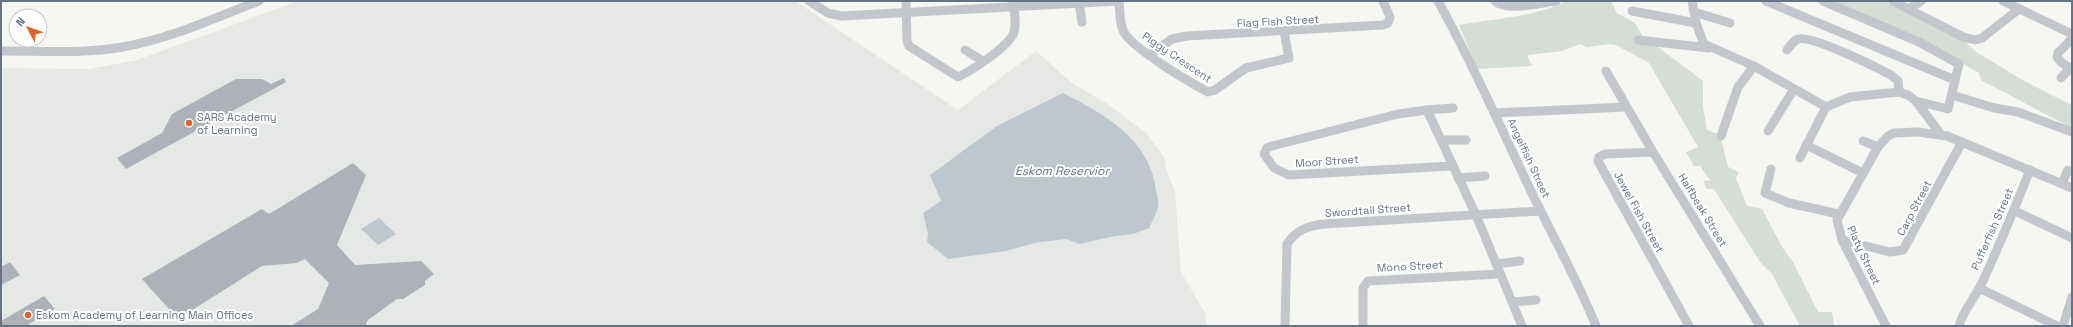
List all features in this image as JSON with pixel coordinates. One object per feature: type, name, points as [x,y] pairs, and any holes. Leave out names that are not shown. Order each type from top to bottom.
[{"type":"street","points":[[1,51],[85,51],[125,47],[164,36],[259,1]]},
{"type":"street","points":[[809,1],[828,13],[838,16],[906,13],[1014,3],[1079,3],[1118,1]]},
{"type":"street","points":[[906,1],[907,41],[909,46],[953,75],[961,76],[983,61],[1012,36],[1014,31],[1014,3]]},
{"type":"street","name":"Piggy Crescent","points":[[1118,1],[1124,33],[1150,55],[1193,84],[1210,92],[1246,68],[1289,58],[1284,32]]},
{"type":"street","name":"Flag Fish Street","points":[[1150,55],[1172,39],[1180,37],[1284,32],[1385,24],[1390,17],[1383,1]]},
{"type":"street","name":"Angelfish Street","points":[[1438,1],[1456,32],[1540,211],[1568,263],[1596,326]]},
{"type":"street","points":[[1495,1],[1500,6],[1508,7],[1556,1]]},
{"type":"street","points":[[1691,1],[1696,23],[1704,44],[1709,48]]},
{"type":"street","points":[[1766,1],[1955,80]]},
{"type":"street","points":[[1800,158],[1826,107],[1850,97],[1899,92],[1916,101],[1946,109],[1949,107],[1959,64],[1957,61],[1920,42],[1823,1]]},
{"type":"street","points":[[1893,1],[1963,37],[1978,40],[2019,8]]},
{"type":"street","points":[[1909,9],[1921,1]]},
{"type":"street","points":[[2002,1],[2072,34]]},
{"type":"street","points":[[1079,3],[1082,22]]},
{"type":"street","points":[[1632,11],[1696,23]]},
{"type":"street","points":[[1694,12],[1730,23]]},
{"type":"street","points":[[1787,50],[1795,41],[1802,39],[1836,50],[1890,74],[1898,83],[1899,92]]},
{"type":"street","points":[[2061,78],[2071,69],[2059,61],[2057,55],[2072,39]]},
{"type":"street","points":[[1638,40],[1709,48],[1740,59],[1826,107]]},
{"type":"street","points":[[965,50],[983,61]]},
{"type":"street","points":[[1721,136],[1738,87],[1754,66]]},
{"type":"street","name":"Halfbeak Street","points":[[1606,70],[1653,152],[1760,326]]},
{"type":"street","points":[[1768,131],[1794,89]]},
{"type":"street","points":[[1952,95],[1994,108],[2018,112],[2072,132]]},
{"type":"street","points":[[1916,101],[1941,135]]},
{"type":"street","points":[[1494,113],[1626,107]]},
{"type":"street","name":"Moor Street","points":[[1452,166],[1289,176],[1277,172],[1265,157],[1265,150],[1272,146],[1398,114],[1453,108]]},
{"type":"street","points":[[1427,110],[1476,216],[1522,326]]},
{"type":"street","name":"Platy Street","points":[[1886,326],[1842,240],[1837,225],[1839,214],[1878,147],[1886,138],[1892,135],[1941,135],[2030,170]]},
{"type":"street","points":[[1441,140],[1466,140]]},
{"type":"street","points":[[1863,141],[1878,147]]},
{"type":"street","name":"Carp Street","points":[[1842,240],[1890,252],[1903,250],[1962,142]]},
{"type":"street","points":[[1806,145],[1863,173]]},
{"type":"street","name":"Jewel Fish Street","points":[[1653,152],[1605,154],[1599,157],[1598,161],[1689,326]]},
{"type":"street","points":[[1771,169],[1765,189],[1765,193],[1768,196],[1782,201],[1839,214]]},
{"type":"street","points":[[2030,170],[2072,188]]},
{"type":"street","name":"Pufferfish Street","points":[[1959,326],[1963,314],[1979,288],[2014,211],[2030,170]]},
{"type":"street","points":[[2062,183],[2068,170]]},
{"type":"street","points":[[1458,178],[1485,176]]},
{"type":"street","name":"Swordtail Street","points":[[1285,326],[1287,244],[1290,238],[1299,230],[1350,222],[1476,216],[1540,211]]},
{"type":"street","points":[[2014,211],[2072,238]]},
{"type":"street","points":[[1496,264],[1520,261]]},
{"type":"street","name":"Mono Street","points":[[1363,326],[1363,288],[1368,281],[1500,274]]},
{"type":"street","points":[[1979,288],[2057,326]]},
{"type":"street","points":[[2063,326],[2072,296]]},
{"type":"street","points":[[1513,302],[1536,300]]},
{"type":"shaded area","points":[[298,1],[795,1],[958,110],[1036,51],[1072,83],[1106,103],[1146,133],[1164,157],[1165,166],[1175,192],[1181,272],[1205,313],[1207,326],[1,326],[1,68],[90,69],[137,60]]},
{"type":"shaded area","points":[[1566,1],[1611,1],[1617,13],[1635,23],[1642,35],[1703,81],[1703,108],[1707,130],[1720,135],[1728,167],[1739,172],[1736,178],[1747,206],[1762,209],[1782,247],[1793,262],[1818,312],[1832,312],[1834,326],[1800,326],[1772,274],[1760,262],[1714,189],[1707,189],[1703,181],[1710,180],[1700,166],[1694,166],[1686,152],[1698,147],[1649,63],[1616,45],[1609,44],[1587,47],[1580,44],[1562,51],[1527,55],[1532,66],[1477,69],[1459,25],[1514,17],[1553,7]]},
{"type":"shaded area","points":[[1833,1],[1884,1],[1966,42],[1977,53],[2034,86],[2072,105],[2072,128],[1981,80],[1979,73],[1928,44]]},
{"type":"water","name":"Eskom Reservior","points":[[1063,93],[1109,119],[1135,142],[1145,156],[1152,172],[1158,202],[1157,212],[1149,228],[1133,234],[1115,236],[1079,244],[1066,239],[1034,243],[1006,251],[948,259],[927,242],[928,234],[923,213],[941,201],[930,175],[997,126]]},
{"type":"water","points":[[379,218],[396,234],[378,245],[361,229]]},
{"type":"building","name":"SARS Academy of Learning","points":[[284,78],[286,82],[126,169],[117,158],[162,133],[172,114],[236,79],[262,79],[271,84]]},
{"type":"building","points":[[353,163],[366,175],[337,245],[355,265],[421,261],[434,274],[425,281],[425,285],[403,299],[397,299],[368,320],[365,326],[291,326],[318,309],[329,283],[305,259],[296,263],[262,266],[178,319],[142,279],[262,209],[269,214]]},
{"type":"building","points":[[10,262],[20,275],[1,285],[1,267]]},
{"type":"building","name":"Eskom Academy of Learning Main Offices","points":[[44,296],[55,309],[26,326],[1,326],[1,321]]},
{"type":"place","name":"SARS Academy of Learning","points":[[189,123]]},
{"type":"place","name":"Eskom Academy of Learning Main Offices","points":[[28,315]]}]
